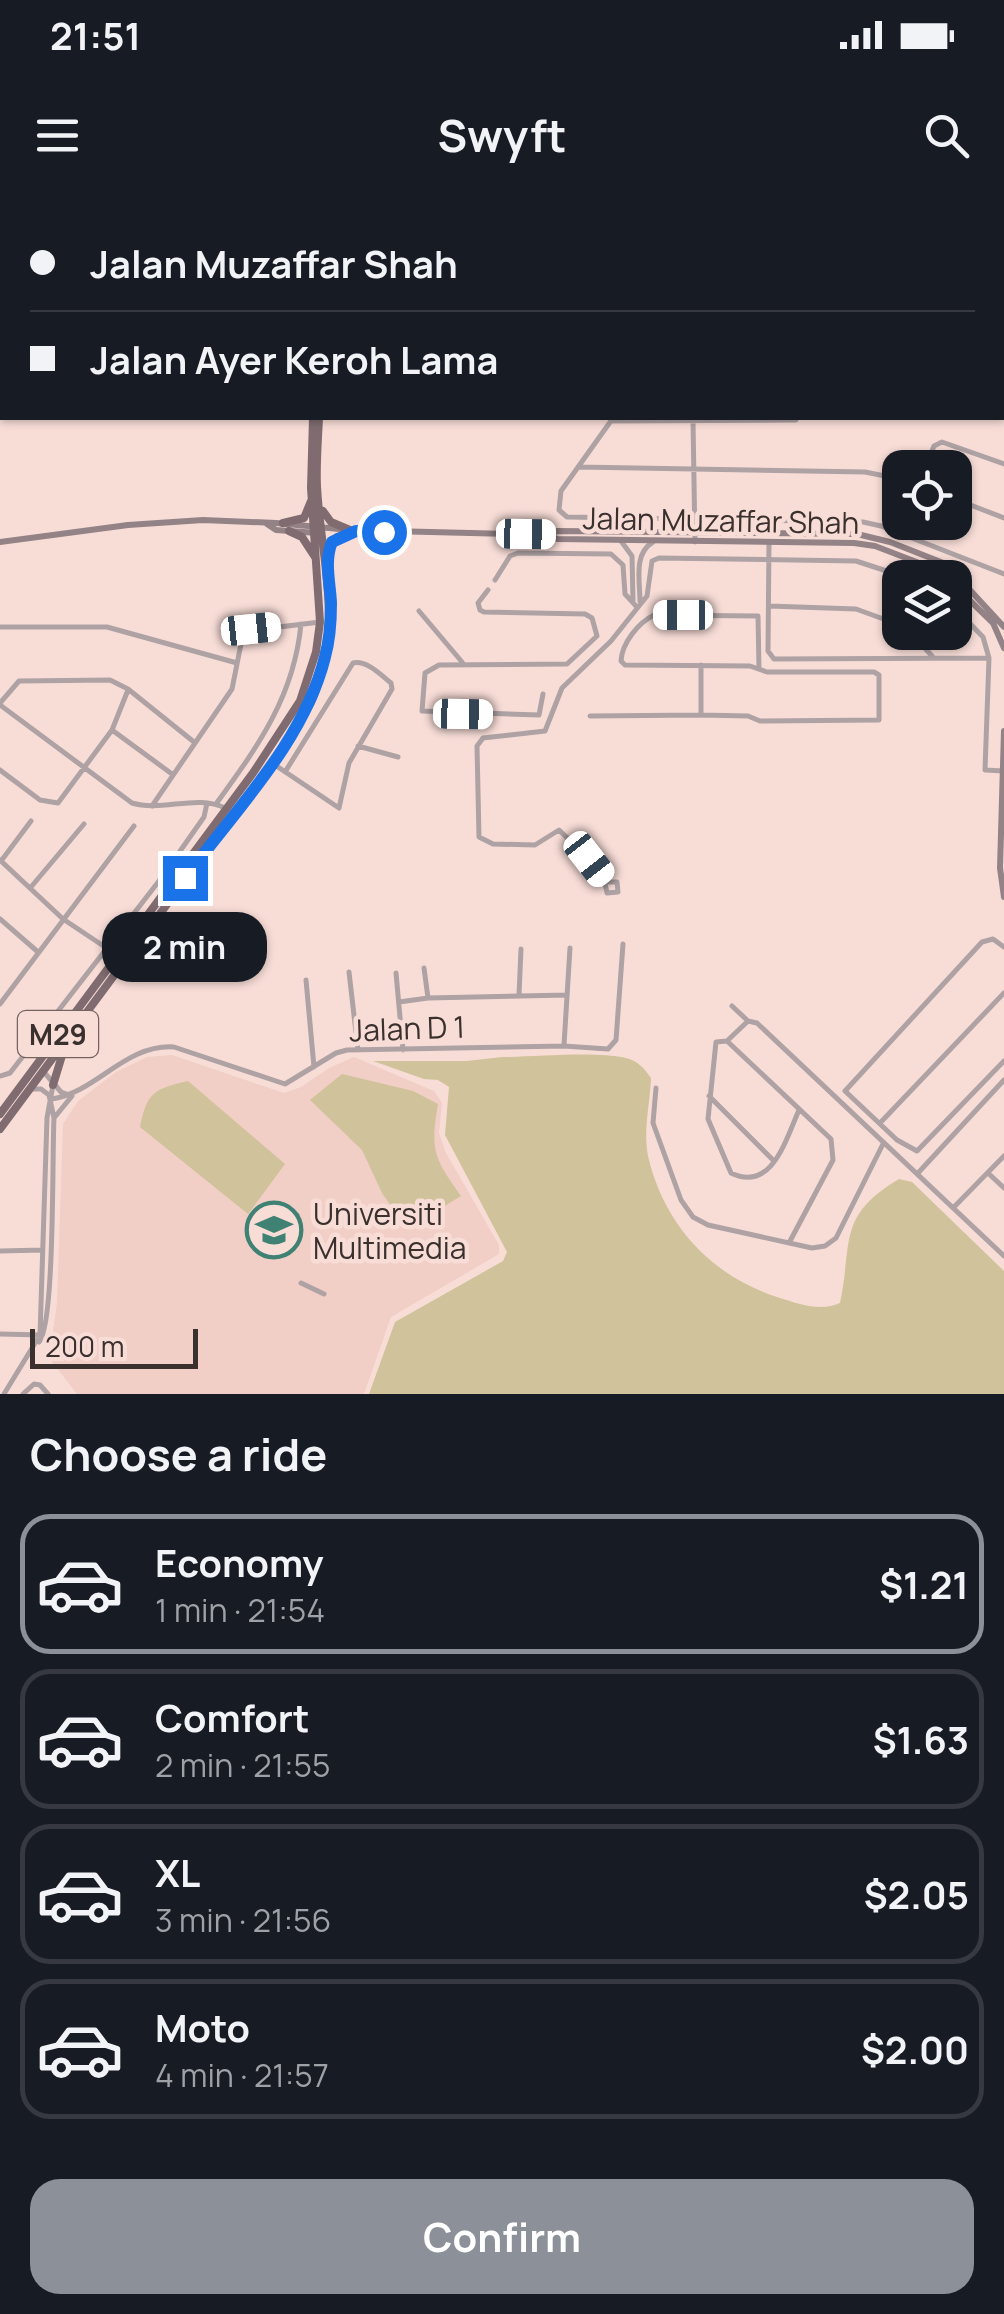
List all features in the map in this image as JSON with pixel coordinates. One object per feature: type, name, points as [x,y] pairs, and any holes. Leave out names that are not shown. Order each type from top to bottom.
[{"type":"main road","name":"M29","points":[[0,1129],[272,763],[312,698],[327,652],[331,622],[328,561],[315,497],[316,420]]},
{"type":"main road","points":[[315,497],[304,518],[286,527],[305,541],[318,566]]},
{"type":"main road","points":[[315,497],[329,521],[353,531]]},
{"type":"main road","name":"Jalan Muzaffar Shah","points":[[0,542],[178,521],[266,524],[276,530],[286,527],[548,534],[557,531],[769,543],[854,543],[876,546],[912,560]]},
{"type":"main road","name":"M29","points":[[0,1114],[221,806],[268,752],[300,701],[316,652],[320,622],[318,566],[322,530]]},
{"type":"main road","points":[[328,561],[332,542],[353,531]]},
{"type":"main road","name":"Jalan Muzaffar Shah","points":[[548,534],[556,538],[653,542],[858,534],[890,542],[953,569],[1004,627]]},
{"type":"main road","points":[[972,603],[993,623],[1004,648]]},
{"type":"main road","points":[[1004,731],[1000,882],[1004,897]]},
{"type":"main road","points":[[104,989],[116,967],[117,955],[124,954],[144,934]]},
{"type":"main road","points":[[54,1085],[67,1040]]},
{"type":"street","points":[[611,420],[559,498],[560,510],[567,517],[863,522],[1004,574]]},
{"type":"street","points":[[693,420],[695,538]]},
{"type":"street","points":[[932,450],[942,442],[965,450]]},
{"type":"street","points":[[972,453],[1004,464]]},
{"type":"street","points":[[578,467],[882,475]]},
{"type":"street","points":[[972,506],[1004,518]]},
{"type":"street","points":[[622,541],[632,556],[636,603]]},
{"type":"street","points":[[636,603],[640,556],[644,547],[653,542]]},
{"type":"street","points":[[769,543],[768,651],[776,660],[989,658]]},
{"type":"street","points":[[495,580],[514,554],[611,554],[623,565],[625,594],[636,603]]},
{"type":"street","points":[[607,882],[559,830],[535,845],[486,843],[477,830],[479,741],[545,731],[562,688],[596,657],[636,603],[648,593],[650,564],[656,558],[856,561],[882,570]]},
{"type":"street","points":[[488,590],[478,602],[484,612],[579,614],[592,618],[598,633],[562,665],[439,665],[425,673],[422,710],[539,715],[543,694]]},
{"type":"street","points":[[768,606],[856,609],[882,618]]},
{"type":"street","points":[[419,612],[462,662]]},
{"type":"street","points":[[590,716],[748,716],[760,722],[879,720],[877,672],[767,672],[758,669],[750,666],[625,665],[621,661],[624,647],[643,621],[654,615],[758,616],[758,669]]},
{"type":"street","points":[[152,806],[232,689],[247,631],[320,622]]},
{"type":"street","points":[[194,742],[110,680],[19,680],[0,704],[132,803],[152,806],[206,802],[221,806],[274,721],[294,665],[300,624]]},
{"type":"street","points":[[0,627],[107,626],[237,663]]},
{"type":"street","points":[[972,626],[983,638],[989,658],[985,770],[1003,771]]},
{"type":"street","points":[[613,638],[624,647]]},
{"type":"street","points":[[585,647],[596,657]]},
{"type":"street","points":[[926,650],[933,658]]},
{"type":"street","points":[[580,653],[589,662]]},
{"type":"street","points":[[272,763],[307,793],[338,806],[349,763],[393,687],[378,672],[356,662],[285,772]]},
{"type":"street","points":[[701,716],[702,665]]},
{"type":"street","points":[[0,770],[40,800],[58,803],[112,730],[128,690]]},
{"type":"street","points":[[112,730],[172,774]]},
{"type":"street","points":[[358,746],[398,757]]},
{"type":"street","points":[[0,1076],[10,1073],[201,823],[206,802]]},
{"type":"street","points":[[31,821],[1,860],[63,919],[117,955]]},
{"type":"street","points":[[31,887],[84,824]]},
{"type":"street","points":[[0,1004],[134,826]]},
{"type":"street","points":[[1,922],[38,952]]},
{"type":"street","points":[[1004,947],[993,939],[982,942],[845,1091],[910,1150],[921,1150],[1004,1061]]},
{"type":"street","name":"Jalan D 1","points":[[52,1099],[72,1096],[106,1071],[158,1046],[174,1047],[281,1084],[336,1053],[358,1050],[612,1048],[616,1040],[622,944]]},
{"type":"street","points":[[564,1046],[570,948]]},
{"type":"street","points":[[519,996],[521,949]]},
{"type":"street","points":[[424,968],[428,998]]},
{"type":"street","points":[[349,972],[358,1050]]},
{"type":"street","points":[[396,973],[403,1050]]},
{"type":"street","points":[[306,980],[314,1067]]},
{"type":"street","points":[[880,1123],[1004,992]]},
{"type":"street","points":[[399,1002],[567,994]]},
{"type":"street","points":[[732,1006],[748,1021],[757,1023],[1004,1256]]},
{"type":"street","points":[[748,1021],[728,1041],[716,1042],[709,1096],[710,1130],[731,1173],[756,1178],[775,1162],[799,1110]]},
{"type":"street","points":[[728,1041],[830,1139],[834,1154],[789,1243]]},
{"type":"street","points":[[31,1070],[44,1071],[54,1085],[72,1096],[54,1118]]},
{"type":"street","points":[[918,1174],[1004,1080]]},
{"type":"street","points":[[42,1335],[47,1118],[54,1085]]},
{"type":"street","points":[[656,1088],[653,1123],[686,1209],[708,1225],[818,1248],[836,1238],[884,1144]]},
{"type":"street","points":[[4,1394],[42,1335],[51,1294],[54,1118],[52,1099],[42,1089],[31,1089]]},
{"type":"street","points":[[709,1096],[775,1162]]},
{"type":"street","points":[[954,1207],[1004,1156]]},
{"type":"street","points":[[988,1173],[1004,1188]]},
{"type":"street","points":[[271,1226],[286,1234],[297,1215]]},
{"type":"street","points":[[0,1251],[43,1250]]},
{"type":"street","points":[[301,1283],[324,1294]]},
{"type":"street","points":[[0,1334],[42,1335]]},
{"type":"street","points":[[24,1394],[34,1384],[48,1394]]},
{"type":"shaded area","name":"Universiti Multimedia","points":[[172,1055],[284,1093],[354,1057],[434,1091],[442,1103],[439,1133],[446,1153],[499,1245],[499,1254],[391,1317],[364,1394],[77,1394],[49,1358],[57,1303],[63,1124],[78,1101],[116,1072],[147,1057]]},
{"type":"shaded area","points":[[598,1055],[626,1058],[640,1065],[651,1078],[646,1127],[648,1156],[655,1181],[679,1226],[694,1245],[733,1277],[802,1305],[840,1303],[848,1246],[857,1218],[879,1192],[899,1179],[912,1182],[1004,1271],[1004,1394],[369,1394],[395,1322],[503,1261],[507,1252],[445,1135],[449,1087],[438,1080],[373,1061]]},
{"type":"shaded area","points":[[342,1074],[413,1091],[438,1104],[436,1153],[461,1196],[407,1229],[382,1193],[362,1150],[310,1100]]},
{"type":"shaded area","points":[[188,1081],[285,1164],[248,1214],[140,1127],[154,1094]]},
{"type":"place","name":"Universiti Multimedia","points":[[274,1230]]},
{"type":"route","points":[[185,878],[272,763],[312,698],[327,652],[331,622],[328,552],[332,542],[356,531],[384,532]]}]
